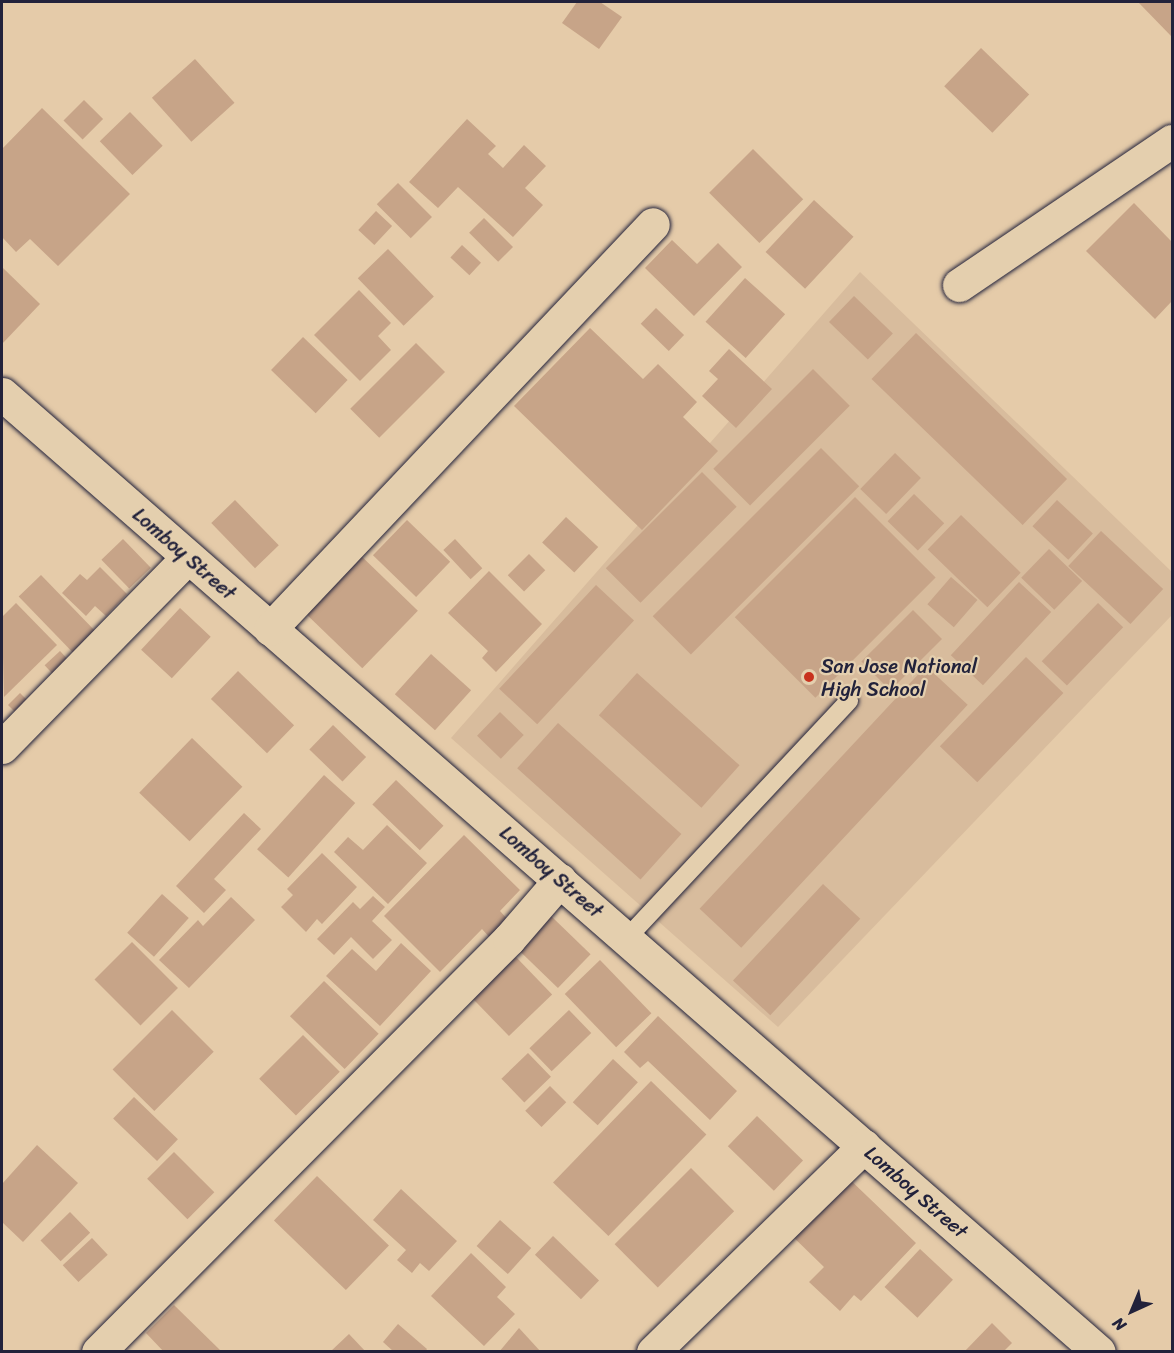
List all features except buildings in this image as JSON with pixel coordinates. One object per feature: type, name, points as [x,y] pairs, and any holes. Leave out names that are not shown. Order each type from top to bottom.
[{"type":"street","points":[[959,285],[1173,141]]},
{"type":"street","points":[[270,629],[653,224]]},
{"type":"street","name":"Lomboy Street","points":[[2,394],[1099,1352]]},
{"type":"street","points":[[2,747],[188,557]]},
{"type":"street","points":[[98,1352],[509,939],[560,880]]},
{"type":"street","points":[[653,1352],[864,1146]]},
{"type":"lane","points":[[627,938],[849,701]]},
{"type":"shaded area","name":"San Jose National High School","points":[[860,272],[1172,572],[1172,615],[778,1027],[451,738]]},
{"type":"place","name":"San Jose National High School","points":[[809,677]]}]
